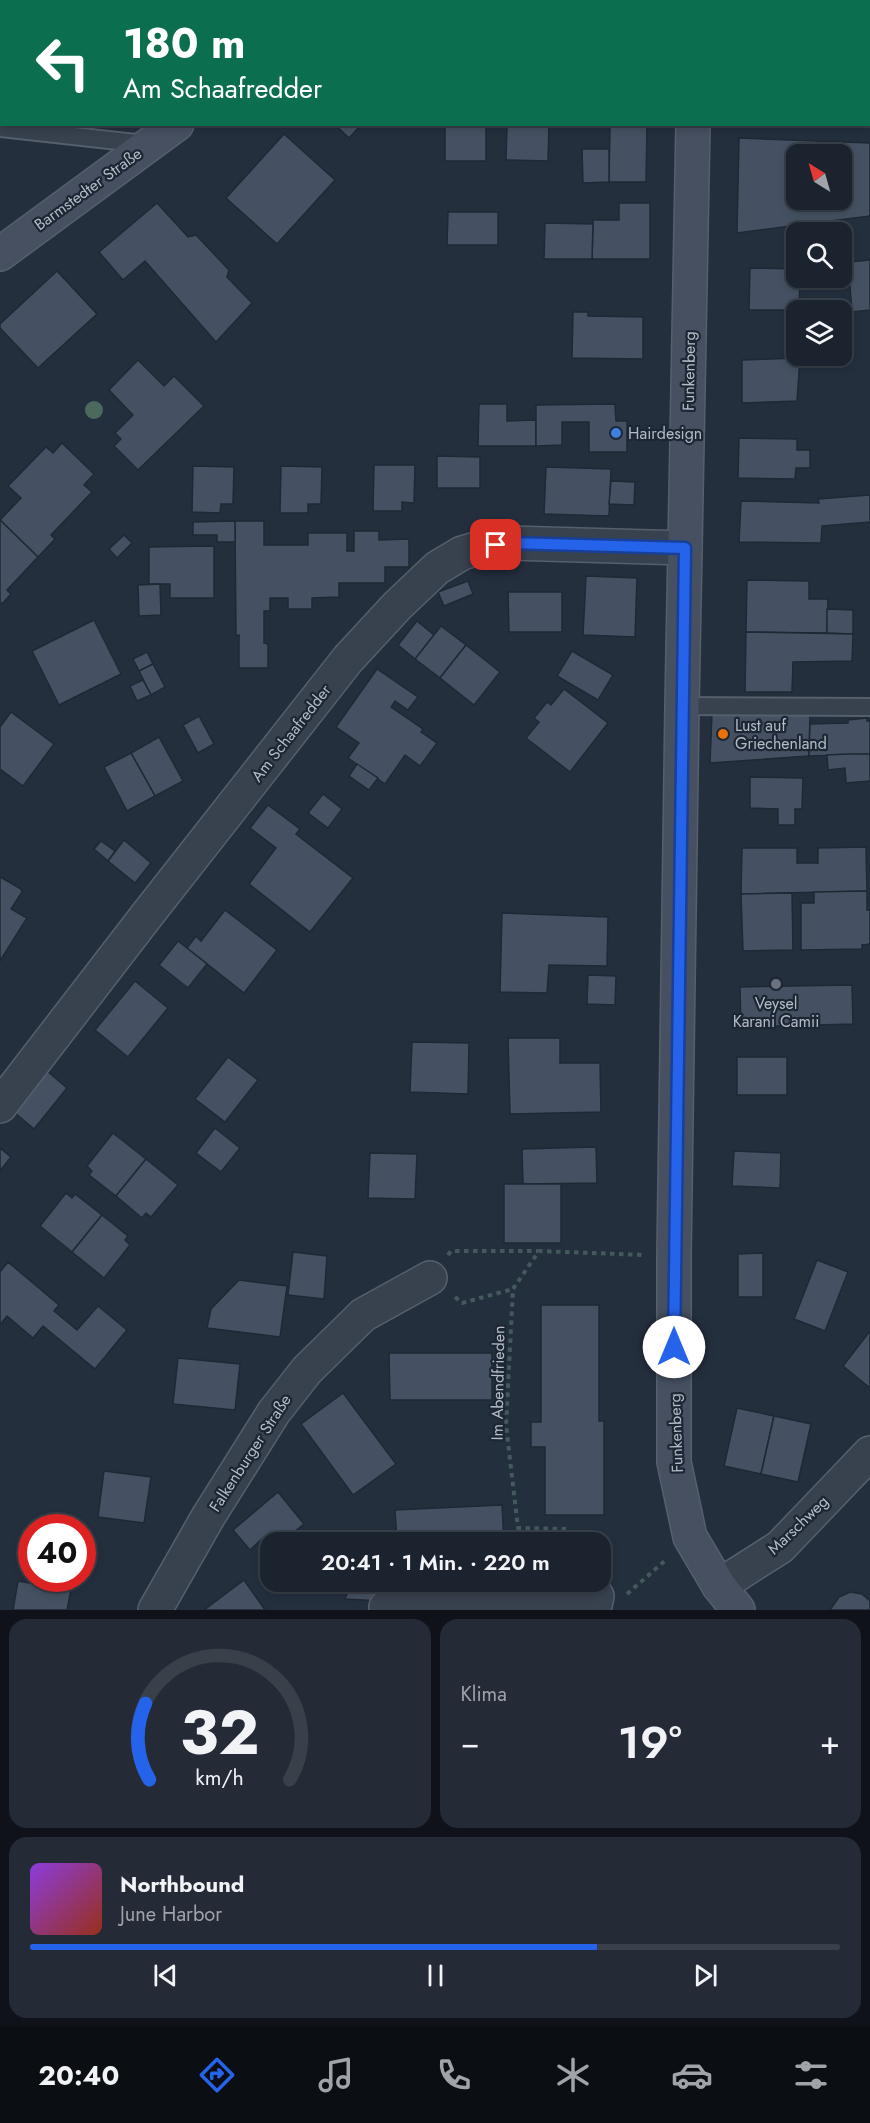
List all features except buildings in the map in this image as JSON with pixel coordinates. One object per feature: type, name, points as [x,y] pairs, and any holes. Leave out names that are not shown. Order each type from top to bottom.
[{"type":"street","name":"Barmstedter Straße","points":[[0,254],[174,126]]},
{"type":"street","name":"Funkenberg","points":[[693,126],[674,1256],[674,1462],[690,1537],[728,1598]]},
{"type":"street","name":"Am Schaafredder","points":[[0,1106],[348,659],[397,606],[437,568],[462,553],[510,543],[685,548]]},
{"type":"street","name":"Falkenburger Straße","points":[[155,1610],[208,1517],[268,1421],[308,1370],[363,1316],[430,1278]]},
{"type":"street","name":"Marschweg","points":[[728,1598],[870,1453]]},
{"type":"street","points":[[386,1607],[596,1603]]},
{"type":"lane","points":[[0,128],[149,145]]},
{"type":"lane","points":[[682,706],[870,707]]},
{"type":"path","points":[[539,1251],[513,1289],[462,1303],[430,1278],[451,1251],[539,1251],[674,1256]]},
{"type":"path","name":"Im Abendfrieden","points":[[513,1289],[506,1425],[518,1528],[567,1529],[570,1532]]},
{"type":"path","points":[[596,1603],[627,1594],[690,1537]]},
{"type":"place","name":"Hairdesign","points":[[616,433]]},
{"type":"place","name":"Lust auf Griechenland","points":[[723,734]]},
{"type":"place","name":"Veysel Karani Camii","points":[[776,984]]},
{"type":"route","points":[[496,545],[510,543],[685,548],[674,1347]]}]
